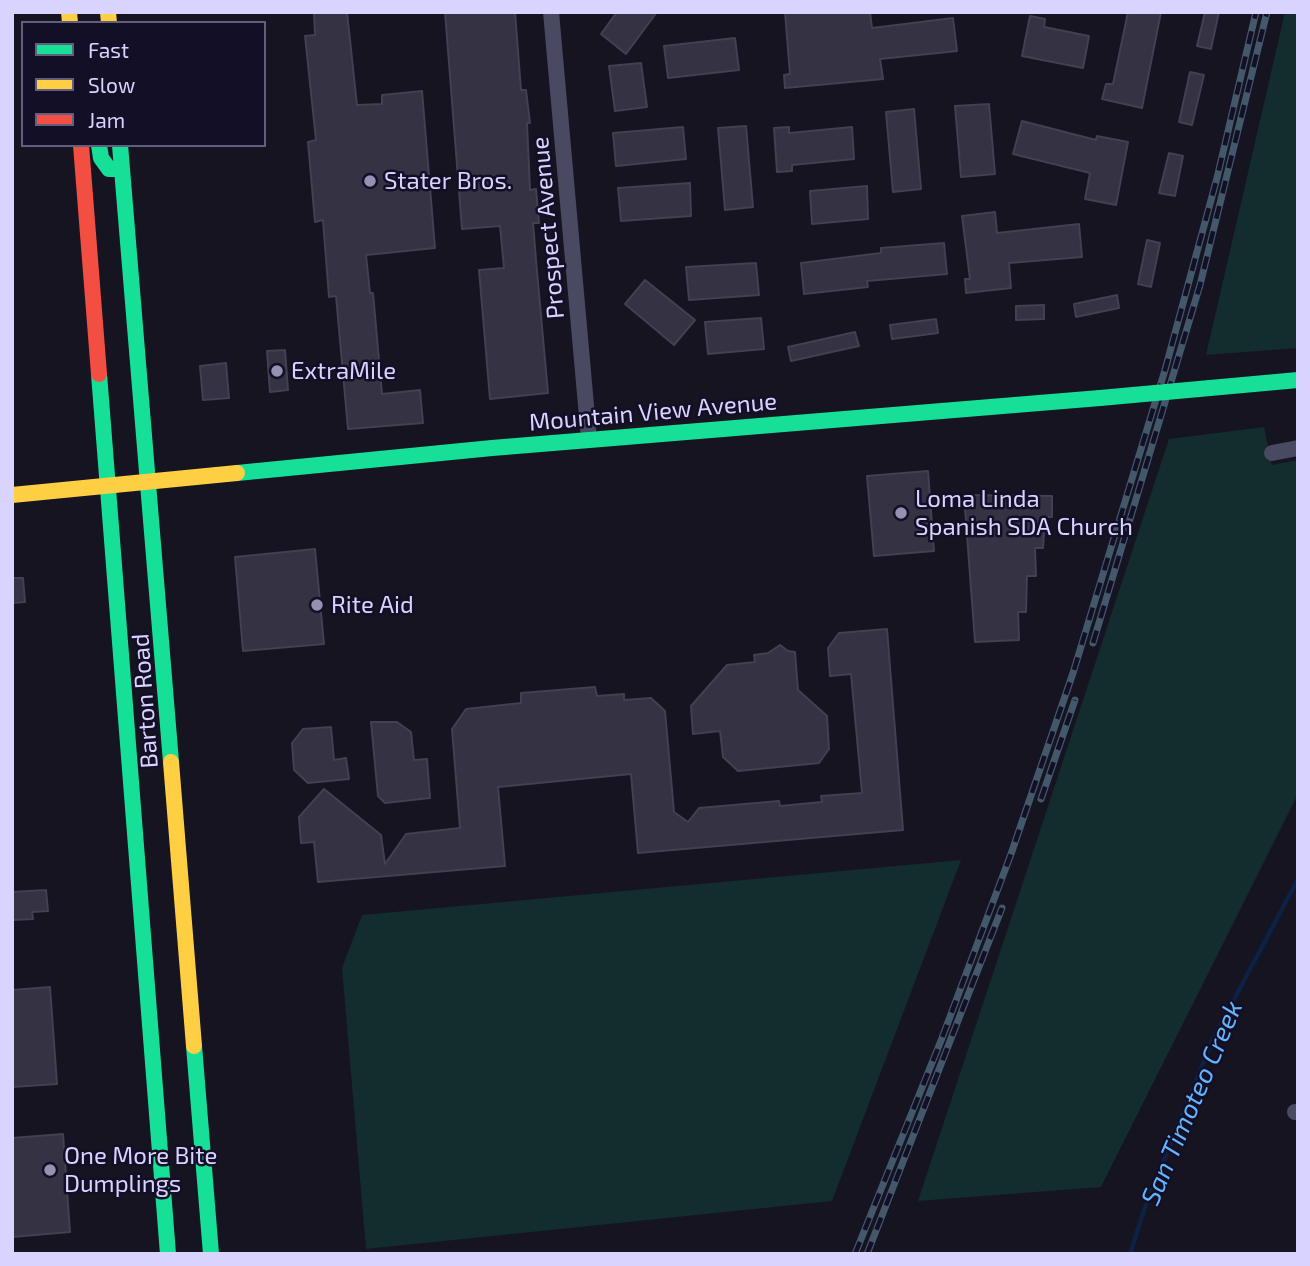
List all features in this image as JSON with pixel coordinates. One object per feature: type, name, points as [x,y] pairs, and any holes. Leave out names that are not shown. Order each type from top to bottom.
[{"type":"main road","name":"Barton Road","points":[[81,147],[168,1254]]},
{"type":"main road","points":[[99,147],[101,158],[109,169],[122,169]]},
{"type":"main road","name":"Barton Road","points":[[120,147],[150,481],[211,1254]]},
{"type":"main road","name":"Mountain View Avenue","points":[[12,495],[589,439],[1298,380]]},
{"type":"street","name":"Prospect Avenue","points":[[551,12],[589,439]]},
{"type":"street","points":[[1272,453],[1298,447]]},
{"type":"green space","points":[[1285,12],[1298,12],[1298,348],[1206,355]]},
{"type":"green space","points":[[1264,427],[1272,465],[1298,460],[1298,794],[1101,1187],[918,1201],[1169,439]]},
{"type":"green space","points":[[961,860],[832,1201],[366,1249],[342,968],[362,915]]},
{"type":"building","points":[[314,12],[347,12],[357,105],[382,104],[382,95],[422,91],[435,248],[366,255],[370,293],[373,293],[382,394],[420,390],[423,423],[348,429],[336,296],[329,297],[323,220],[315,222],[308,142],[316,140],[305,36],[315,35]]},
{"type":"building","points":[[445,12],[515,12],[521,90],[526,90],[530,123],[527,123],[530,190],[536,189],[539,223],[533,223],[548,393],[490,399],[479,270],[504,268],[500,226],[462,229]]},
{"type":"building","points":[[617,12],[657,12],[626,54],[601,34]]},
{"type":"building","points":[[785,12],[870,12],[872,28],[953,18],[957,51],[880,59],[883,79],[785,88],[784,75],[790,74]]},
{"type":"building","points":[[1128,12],[1161,12],[1142,108],[1102,99],[1106,84],[1113,84]]},
{"type":"building","points":[[1205,12],[1219,12],[1211,49],[1197,46]]},
{"type":"building","points":[[1030,16],[1045,19],[1044,27],[1089,36],[1083,68],[1022,56]]},
{"type":"building","points":[[735,38],[739,70],[668,78],[664,46]]},
{"type":"building","points":[[641,63],[647,107],[615,111],[609,66]]},
{"type":"building","points":[[1190,72],[1204,75],[1192,125],[1179,122]]},
{"type":"building","points":[[989,104],[995,174],[961,177],[955,106]]},
{"type":"building","points":[[914,109],[921,189],[893,192],[886,112]]},
{"type":"building","points":[[1022,121],[1096,140],[1097,136],[1128,142],[1116,205],[1085,199],[1090,173],[1013,154]]},
{"type":"building","points":[[746,126],[753,207],[725,210],[718,128]]},
{"type":"building","points":[[683,127],[686,159],[616,166],[613,133]]},
{"type":"building","points":[[789,127],[789,133],[852,127],[854,159],[792,165],[792,171],[777,172],[774,128]]},
{"type":"building","points":[[1169,153],[1183,156],[1175,196],[1159,193]]},
{"type":"building","points":[[690,183],[691,216],[621,221],[618,188]]},
{"type":"building","points":[[867,186],[868,219],[812,224],[810,191]]},
{"type":"building","points":[[995,212],[997,233],[1079,224],[1082,257],[1009,263],[1011,288],[966,293],[965,279],[970,279],[962,216]]},
{"type":"building","points":[[1147,240],[1160,243],[1151,287],[1138,284]]},
{"type":"building","points":[[944,243],[947,274],[867,281],[868,287],[804,294],[801,263],[881,253],[881,248]]},
{"type":"building","points":[[756,263],[759,295],[689,300],[686,267]]},
{"type":"building","points":[[645,280],[695,320],[674,345],[625,304]]},
{"type":"building","points":[[1117,295],[1119,308],[1076,317],[1074,304]]},
{"type":"building","points":[[1044,305],[1044,319],[1016,320],[1016,306]]},
{"type":"building","points":[[761,318],[764,349],[708,354],[705,322]]},
{"type":"building","points":[[936,319],[938,333],[892,339],[890,325]]},
{"type":"building","points":[[855,332],[859,346],[791,361],[788,347]]},
{"type":"building","name":"ExtraMile","points":[[285,350],[288,390],[270,392],[267,351]]},
{"type":"building","points":[[226,363],[229,398],[203,400],[200,366]]},
{"type":"building","name":"Loma Linda Spanish SDA Church","points":[[928,471],[934,551],[874,556],[867,476]]},
{"type":"building","points":[[964,495],[1052,496],[1052,517],[1045,517],[1043,548],[1035,548],[1036,576],[1027,576],[1026,612],[1018,612],[1019,640],[975,642]]},
{"type":"building","name":"Rite Aid","points":[[315,549],[324,644],[243,651],[235,557]]},
{"type":"building","points":[[12,578],[23,578],[25,602],[12,603]]},
{"type":"building","points":[[887,629],[903,830],[638,853],[631,774],[498,787],[505,866],[318,882],[314,842],[301,843],[299,817],[324,789],[381,835],[385,864],[406,834],[460,828],[452,729],[466,709],[521,703],[521,693],[595,687],[597,696],[624,694],[624,700],[651,698],[665,711],[674,812],[688,822],[699,808],[779,801],[780,806],[822,802],[821,796],[862,793],[851,674],[830,676],[828,648],[839,633]]},
{"type":"building","points":[[780,645],[795,652],[798,690],[827,716],[829,749],[819,763],[738,771],[723,757],[720,731],[693,734],[691,706],[727,665],[755,662],[754,655],[768,653]]},
{"type":"building","points":[[371,722],[397,722],[411,732],[414,760],[427,759],[430,798],[385,803],[378,796]]},
{"type":"building","points":[[331,727],[334,760],[346,758],[349,779],[308,783],[294,770],[292,743],[303,729]]},
{"type":"building","points":[[46,890],[48,911],[32,912],[33,919],[12,920],[12,892]]},
{"type":"building","points":[[50,987],[57,1084],[12,1087],[12,990]]},
{"type":"building","points":[[63,1134],[70,1232],[12,1237],[12,1138]]},
{"type":"waterway","name":"San Timoteo Creek","points":[[1130,1254],[1144,1210],[1212,1041],[1298,879]]},
{"type":"railway","points":[[855,1254],[942,1038],[1011,854],[1073,673],[1165,370],[1217,178],[1256,12]]},
{"type":"railway","points":[[1093,643],[1200,285],[1267,12]]},
{"type":"railway","points":[[1041,799],[1075,700]]},
{"type":"railway","points":[[867,1254],[1002,908]]},
{"type":"traffic: fast","points":[[99,147],[101,158],[109,169],[122,169]]},
{"type":"traffic: fast","points":[[120,147],[171,762]]},
{"type":"traffic: fast","points":[[99,374],[168,1254]]},
{"type":"traffic: fast","points":[[1210,388],[1298,380]]},
{"type":"traffic: fast","points":[[1100,398],[1210,388]]},
{"type":"traffic: fast","points":[[237,473],[492,448],[1100,398]]},
{"type":"traffic: fast","points":[[194,1046],[211,1254]]},
{"type":"traffic: slow","points":[[69,12],[70,21]]},
{"type":"traffic: slow","points":[[108,12],[109,21]]},
{"type":"traffic: slow","points":[[12,495],[237,473]]},
{"type":"traffic: slow","points":[[171,762],[194,1046]]},
{"type":"traffic: jam","points":[[81,147],[99,374]]},
{"type":"place","name":"Stater Bros.","points":[[370,181]]},
{"type":"place","name":"ExtraMile","points":[[277,371]]},
{"type":"place","name":"Loma Linda Spanish SDA Church","points":[[901,513]]},
{"type":"place","name":"Rite Aid","points":[[317,605]]},
{"type":"place","name":"One More Bite Dumplings","points":[[50,1170]]}]
